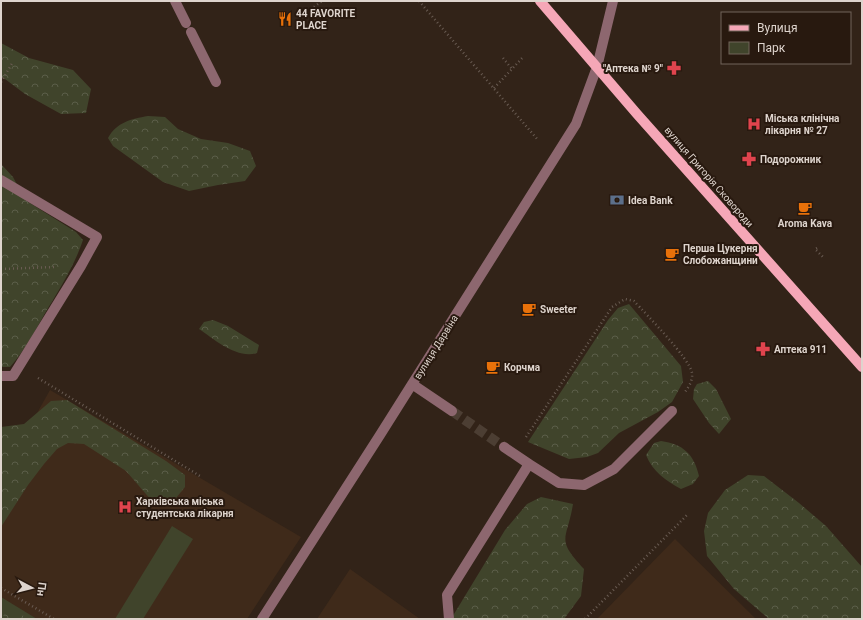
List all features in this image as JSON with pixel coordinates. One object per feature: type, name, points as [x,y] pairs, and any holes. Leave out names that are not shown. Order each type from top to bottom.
[{"type":"main road","name":"вулиця Григорія Сковороди","points":[[540,1],[862,367]]},
{"type":"street","points":[[175,1],[216,82]]},
{"type":"street","name":"вулиця Дарвіна","points":[[262,619],[576,124],[597,67],[613,1]]},
{"type":"street","points":[[1,180],[97,237],[81,266],[13,376],[1,376]]},
{"type":"street","points":[[412,384],[452,412]]},
{"type":"street","points":[[504,447],[559,483],[584,485],[614,469],[672,411]]},
{"type":"street","points":[[449,619],[447,595],[529,464]]},
{"type":"path","points":[[314,7],[322,1]]},
{"type":"path","points":[[419,1],[538,140]]},
{"type":"path","points":[[494,88],[524,56]]},
{"type":"path","points":[[503,58],[512,69]]},
{"type":"path","points":[[1,82],[13,62]]},
{"type":"path","points":[[817,248],[816,249],[824,258]]},
{"type":"path","points":[[1,270],[81,266]]},
{"type":"path","points":[[515,454],[612,307],[625,299],[634,301],[683,357],[692,373],[690,385],[672,411]]},
{"type":"path","points":[[19,366],[200,476]]},
{"type":"path","points":[[586,619],[688,514]]},
{"type":"path","points":[[1,588],[54,619]]},
{"type":"shaded area","name":"Харківська міська студентська лікарня","points":[[50,390],[301,537],[247,619],[1,619],[1,477]]},
{"type":"shaded area","points":[[675,539],[756,619],[597,619]]},
{"type":"shaded area","points":[[350,569],[420,619],[317,619]]},
{"type":"green space","points":[[1,43],[29,58],[73,70],[91,89],[86,113],[61,114],[25,94],[1,76]]},
{"type":"green space","points":[[148,116],[165,117],[178,129],[201,139],[228,143],[250,151],[256,166],[245,181],[189,191],[163,182],[113,146],[108,138],[116,128],[125,122]]},
{"type":"green space","points":[[1,164],[13,177],[25,200],[76,232],[83,240],[75,260],[60,288],[20,355],[10,367],[1,367]]},
{"type":"green space","points":[[629,304],[681,366],[683,382],[672,402],[658,412],[619,433],[598,453],[587,457],[569,459],[528,442],[608,320],[618,308]]},
{"type":"green space","points":[[213,320],[228,326],[259,345],[257,353],[249,354],[234,351],[219,343],[199,329],[204,322]]},
{"type":"green space","points":[[708,381],[716,389],[731,419],[719,434],[709,423],[693,399],[694,389],[697,384]]},
{"type":"green space","points":[[67,400],[166,461],[185,475],[185,487],[176,498],[164,503],[152,501],[126,471],[84,444],[68,443],[57,449],[44,464],[28,485],[1,527],[1,427],[24,424],[51,401]]},
{"type":"green space","points":[[661,441],[676,445],[691,456],[699,476],[693,484],[681,489],[665,479],[652,466],[646,455],[654,443]]},
{"type":"green space","points":[[748,475],[764,476],[799,503],[826,526],[862,567],[862,619],[769,619],[734,589],[707,556],[704,531],[708,513],[725,490]]},
{"type":"green space","points":[[541,497],[573,504],[565,539],[569,551],[584,569],[581,596],[564,619],[451,619],[505,530],[527,504]]},
{"type":"green space","points":[[172,526],[193,539],[143,619],[115,619]]},
{"type":"green space","points":[[1,597],[37,619],[1,619]]},
{"type":"green space","points":[[7,610],[13,610],[29,619],[5,619],[3,614]]},
{"type":"tunnel","points":[[452,411],[504,447]]},
{"type":"place","name":"44 FAVORITE PLACE","points":[[285,19]]},
{"type":"place","name":"\"Аптека № 9\"","points":[[674,68]]},
{"type":"place","name":"Міська клінічна лікарня № 27","points":[[754,124]]},
{"type":"place","name":"Подорожник","points":[[749,159]]},
{"type":"place","name":"Idea Bank","points":[[617,200]]},
{"type":"place","name":"Aroma Kava","points":[[805,208]]},
{"type":"place","name":"Перша Цукерня Слобожанщини","points":[[672,254]]},
{"type":"place","name":"Sweeter","points":[[529,309]]},
{"type":"place","name":"Аптека 911","points":[[763,349]]},
{"type":"place","name":"Корчма","points":[[493,367]]},
{"type":"place","name":"Харківська міська студентська лікарня","points":[[125,507]]}]
